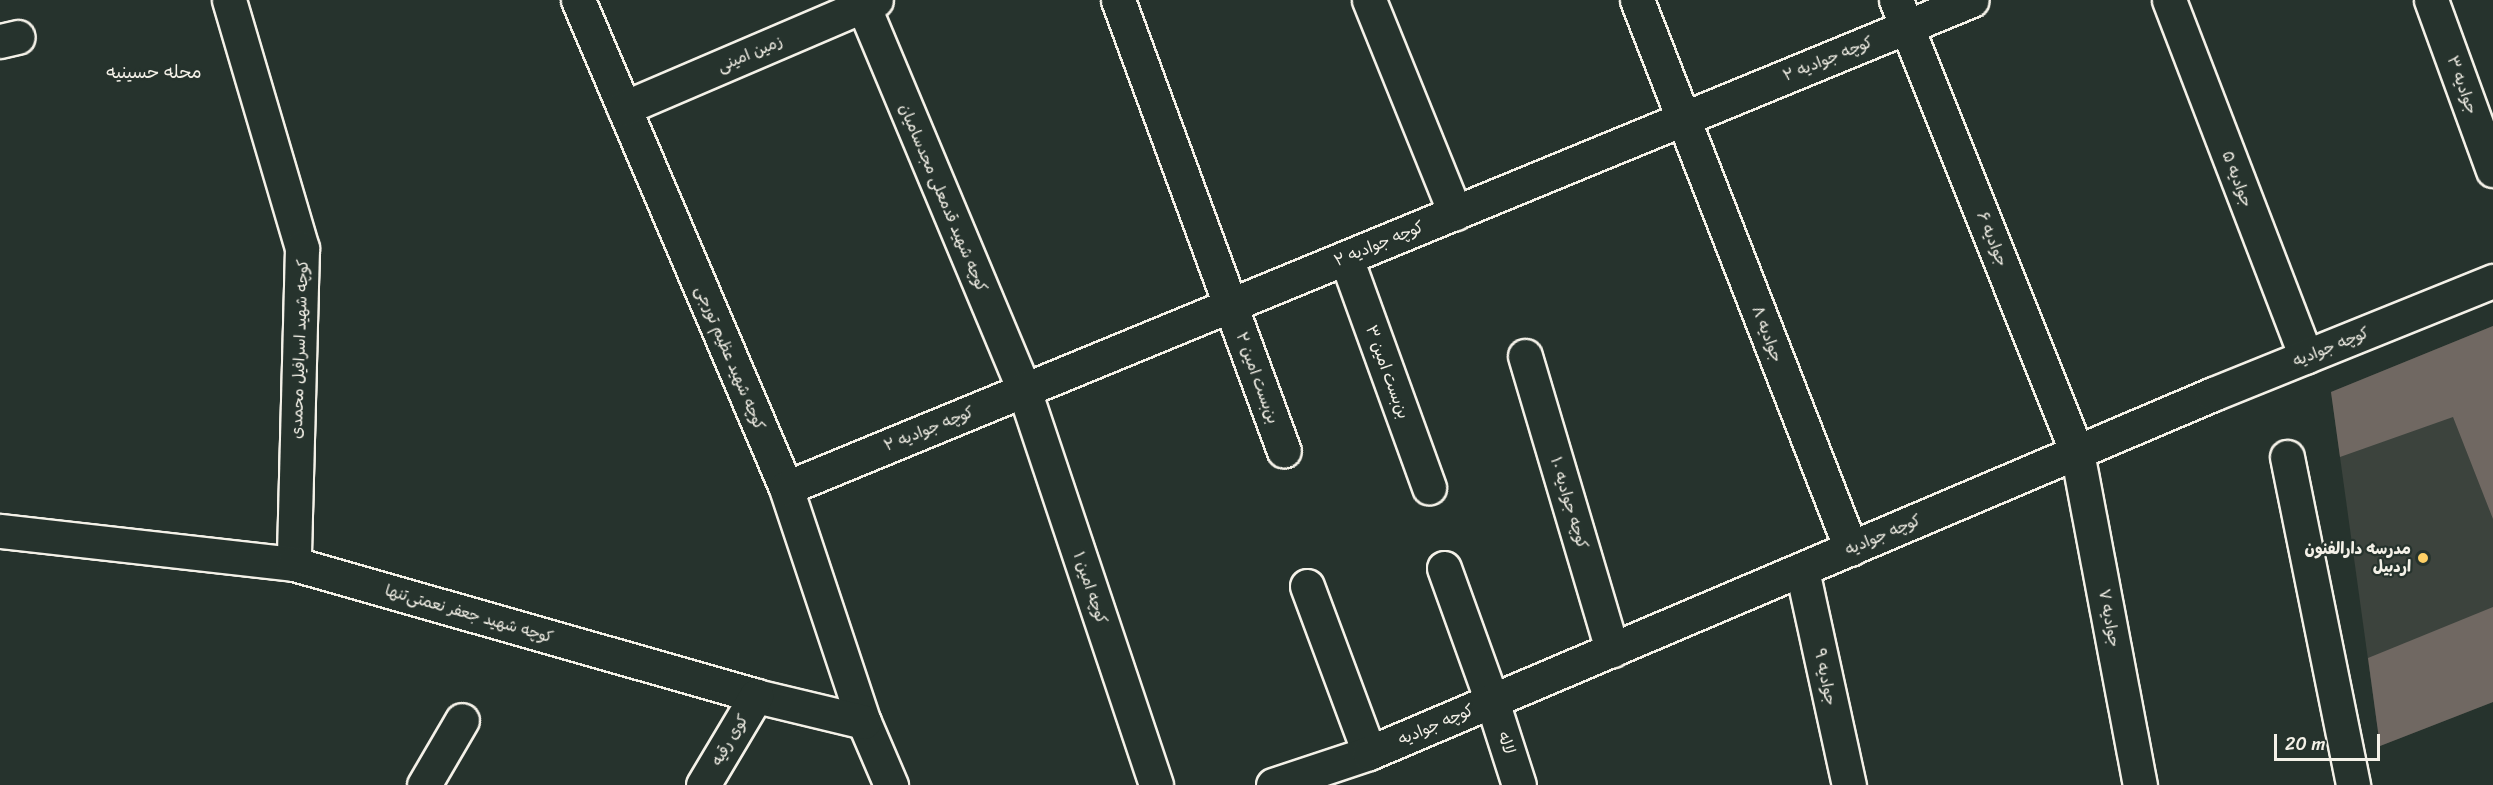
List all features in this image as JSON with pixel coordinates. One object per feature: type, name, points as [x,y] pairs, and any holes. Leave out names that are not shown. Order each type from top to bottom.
[{"type":"street","name":"کوچه شهید اسرافیل محمدی","points":[[229,0],[302,248],[294,564]]},
{"type":"street","name":"کوچه شهید عظیم تورجی","points":[[578,0],[786,488],[864,722]]},
{"type":"street","name":"بن‌بست امین ۲","points":[[1118,0],[1284,450]]},
{"type":"street","points":[[1369,0],[1455,213]]},
{"type":"street","name":"جوادیه ۸","points":[[1637,0],[1851,549]]},
{"type":"street","name":"کوچه جوادیه ۲","points":[[786,488],[1684,119],[1901,14],[1972,0]]},
{"type":"street","name":"جوادیه ۵","points":[[2169,0],[2306,357]]},
{"type":"street","name":"جوادیه ۳","points":[[2431,0],[2493,170]]},
{"type":"street","name":"زمین امینی","points":[[624,108],[869,3]]},
{"type":"street","name":"کوچه شهید قدمعلی مجدسامیان","points":[[869,3],[1024,390]]},
{"type":"street","name":"جوادیه ۶","points":[[1901,14],[2077,452]]},
{"type":"street","name":"بن‌بست امین ۳","points":[[1346,258],[1428,487]]},
{"type":"street","name":"کوچه جوادیه","points":[[1273,785],[1369,753],[2077,452],[2493,281]]},
{"type":"street","name":"کوچه جوادیه ۱۰","points":[[1525,356],[1612,650]]},
{"type":"street","name":"کوچه امین ۱","points":[[1024,390],[1156,785]]},
{"type":"street","name":"جوادیه ۷","points":[[2077,452],[2140,785]]},
{"type":"street","points":[[2287,457],[2353,785]]},
{"type":"street","name":"کوچه شهید جعفر نعمتی‌تنها","points":[[0,531],[294,564],[756,696],[864,722]]},
{"type":"street","name":"لاله","points":[[1444,568],[1492,701],[1519,785]]},
{"type":"street","name":"جوادیه ۹","points":[[1802,570],[1849,785]]},
{"type":"street","points":[[1307,586],[1369,753]]},
{"type":"street","name":"کوی رقیه","points":[[703,785],[756,696]]},
{"type":"street","points":[[424,785],[462,720]]},
{"type":"street","points":[[864,722],[891,785]]},
{"type":"shaded area","name":"مدرسه دارالفنون اردبیل","points":[[2493,326],[2493,702],[2380,746],[2331,392]]},
{"type":"building","points":[[2493,326],[2493,519],[2453,417],[2340,457],[2331,392]]},
{"type":"building","points":[[2493,607],[2493,702],[2380,746],[2368,658]]},
{"type":"place","name":"مدرسه دارالفنون اردبیل","points":[[2423,558]]},
{"type":"district","name":"محله حسینیه","points":[[154,72]]}]
